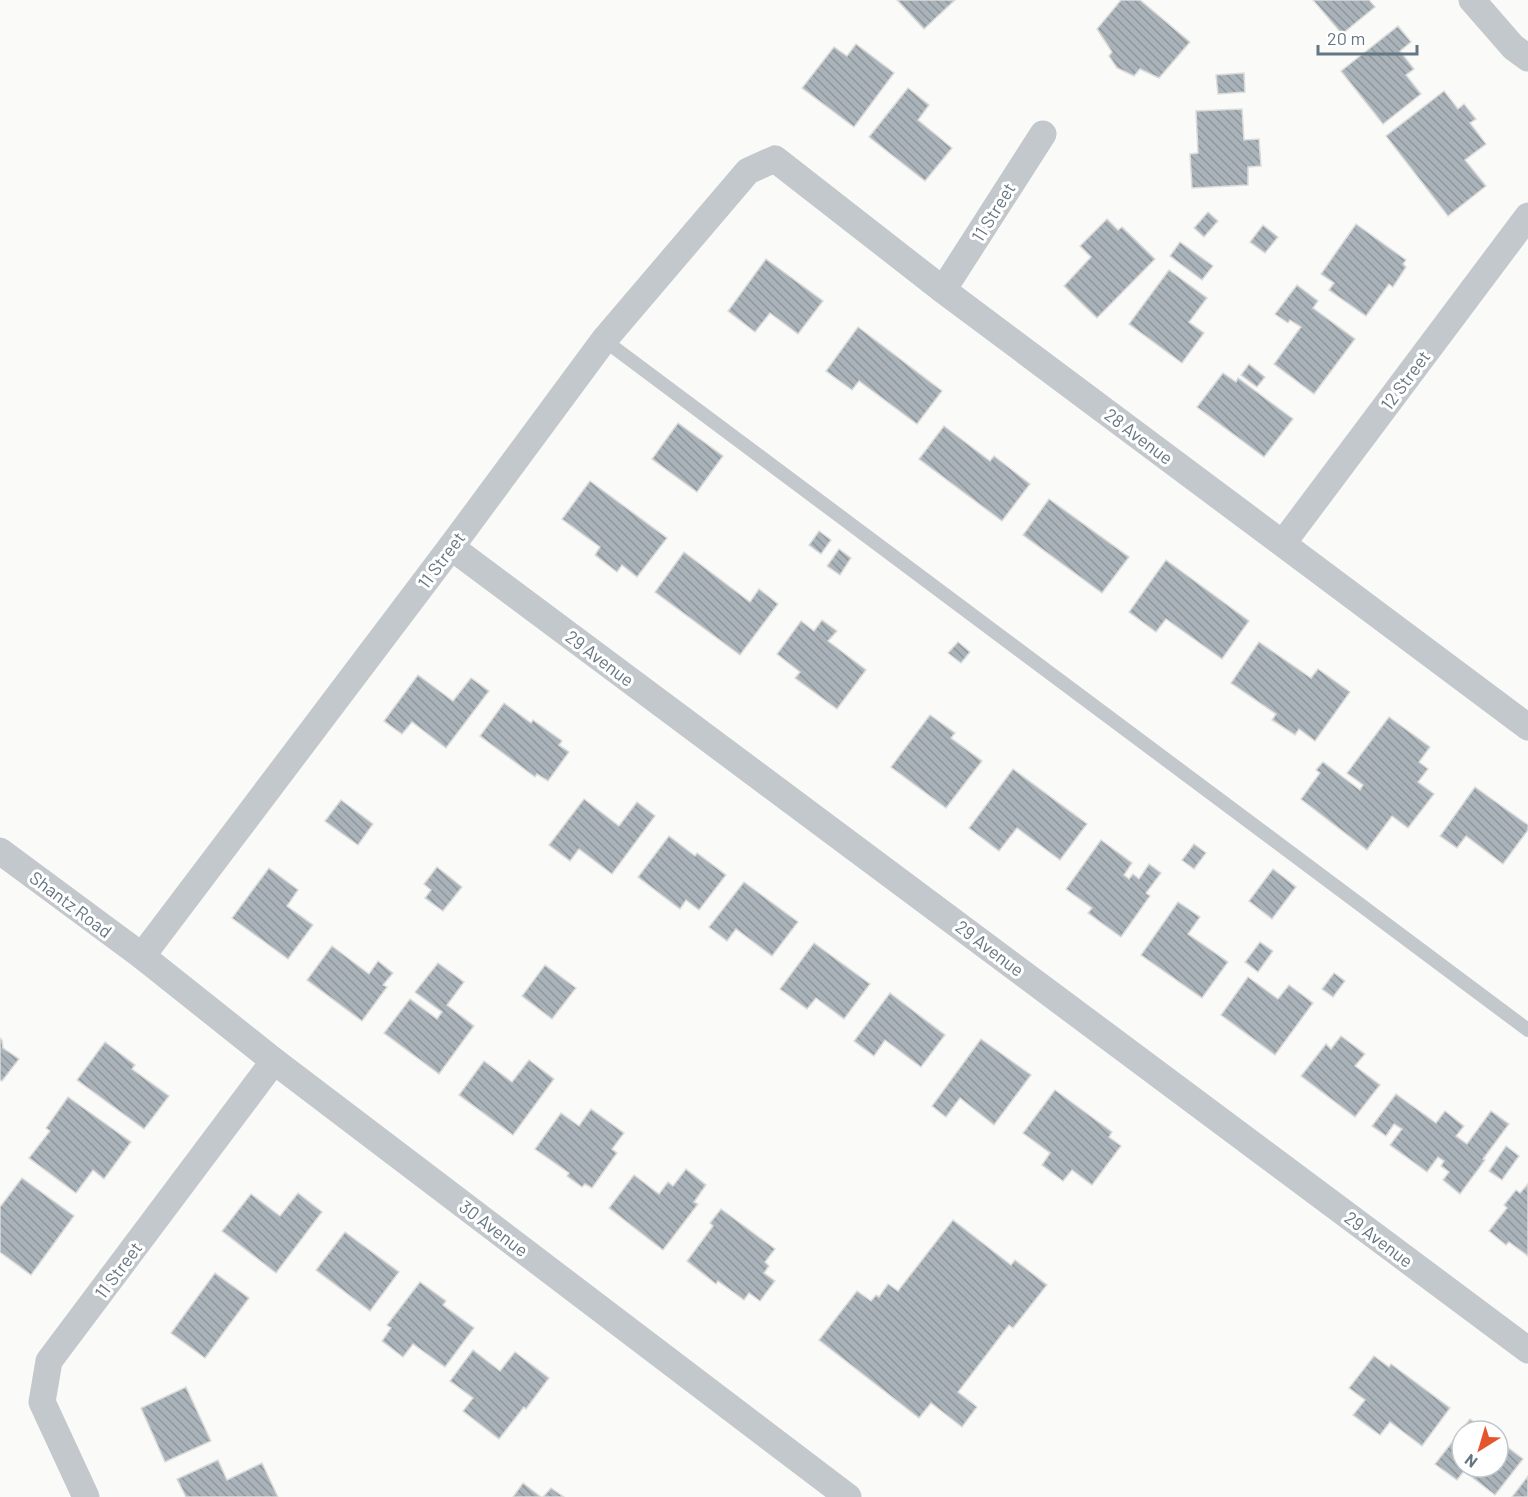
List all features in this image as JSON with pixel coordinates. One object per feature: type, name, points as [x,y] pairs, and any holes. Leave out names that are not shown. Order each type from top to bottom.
[{"type":"street","points":[[1472,0],[1513,47],[1528,58]]},
{"type":"street","name":"11 Street","points":[[944,290],[1043,134]]},
{"type":"street","name":"28 Avenue","points":[[748,171],[775,159],[944,290],[1528,727]]},
{"type":"street","name":"11 Street","points":[[142,956],[451,547],[604,340],[748,171]]},
{"type":"street","name":"12 Street","points":[[1283,543],[1528,216]]},
{"type":"street","name":"29 Avenue","points":[[451,547],[1528,1350]]},
{"type":"street","name":"Shantz Road","points":[[0,851],[142,956]]},
{"type":"street","name":"30 Avenue","points":[[142,956],[274,1061],[848,1497]]},
{"type":"street","name":"11 Street","points":[[86,1497],[42,1402],[49,1361],[274,1061]]},
{"type":"lane","points":[[604,340],[1528,1030]]},
{"type":"building","points":[[897,0],[955,0],[924,29]]},
{"type":"building","points":[[1121,0],[1140,0],[1190,42],[1159,78],[1140,69],[1134,76],[1117,68],[1109,56],[1112,52],[1097,29]]},
{"type":"building","points":[[1313,0],[1369,0],[1375,7],[1342,34]]},
{"type":"building","points":[[1398,26],[1411,42],[1400,51],[1414,69],[1406,75],[1421,94],[1383,124],[1341,71]]},
{"type":"building","points":[[856,44],[894,73],[854,127],[802,88],[834,47],[847,56]]},
{"type":"building","points":[[1244,73],[1245,92],[1218,94],[1216,75]]},
{"type":"building","points":[[908,88],[929,105],[918,120],[952,148],[925,181],[869,137]]},
{"type":"building","points":[[1444,91],[1458,109],[1464,104],[1476,119],[1470,123],[1486,144],[1465,160],[1486,186],[1448,216],[1386,136]]},
{"type":"building","points":[[1242,109],[1244,140],[1259,139],[1261,166],[1248,167],[1248,185],[1192,188],[1190,154],[1198,153],[1196,111]]},
{"type":"building","points":[[1208,212],[1218,221],[1204,237],[1194,228]]},
{"type":"building","points":[[1107,219],[1118,230],[1122,227],[1155,259],[1097,318],[1064,286],[1091,257],[1080,246]]},
{"type":"building","points":[[1356,224],[1406,260],[1403,264],[1406,267],[1393,287],[1389,284],[1366,316],[1329,290],[1334,283],[1321,274]]},
{"type":"building","points":[[1263,225],[1278,237],[1265,253],[1250,242]]},
{"type":"building","points":[[1180,242],[1213,266],[1202,280],[1170,256]]},
{"type":"building","points":[[766,259],[823,301],[798,334],[770,313],[755,332],[728,311]]},
{"type":"building","points":[[1169,270],[1207,298],[1189,322],[1204,333],[1182,363],[1129,324]]},
{"type":"building","points":[[1297,285],[1318,301],[1313,308],[1355,339],[1314,394],[1274,364],[1301,327],[1290,320],[1288,323],[1275,314]]},
{"type":"building","points":[[858,327],[942,391],[917,424],[859,381],[852,390],[826,371]]},
{"type":"building","points":[[1249,364],[1265,377],[1257,387],[1241,375]]},
{"type":"building","points":[[1223,373],[1236,382],[1238,378],[1293,419],[1264,457],[1197,407]]},
{"type":"building","points":[[678,423],[723,456],[697,492],[652,459]]},
{"type":"building","points":[[944,426],[990,461],[994,456],[1030,484],[1002,521],[919,459]]},
{"type":"building","points":[[590,481],[667,538],[637,577],[622,565],[617,572],[595,555],[600,547],[562,519]]},
{"type":"building","points":[[1049,499],[1129,557],[1102,593],[1023,535]]},
{"type":"building","points":[[819,531],[831,540],[821,554],[809,545]]},
{"type":"building","points":[[839,549],[851,558],[840,575],[827,566]]},
{"type":"building","points":[[684,552],[750,602],[759,589],[778,604],[740,655],[655,592]]},
{"type":"building","points":[[1166,560],[1249,621],[1222,659],[1166,619],[1156,632],[1129,612]]},
{"type":"building","points":[[822,620],[837,631],[828,641],[866,670],[837,709],[795,678],[800,672],[777,654],[801,621],[814,631]]},
{"type":"building","points":[[958,642],[970,652],[961,663],[948,653]]},
{"type":"building","points":[[1259,642],[1311,678],[1318,669],[1350,692],[1315,741],[1299,729],[1295,735],[1272,720],[1276,714],[1231,683]]},
{"type":"building","points":[[418,675],[453,701],[471,678],[489,691],[446,748],[412,722],[402,734],[384,721]]},
{"type":"building","points":[[504,703],[531,723],[533,720],[562,741],[559,745],[569,752],[548,781],[537,774],[535,777],[480,736]]},
{"type":"building","points":[[930,715],[955,733],[951,738],[982,761],[946,808],[891,767]]},
{"type":"building","points":[[1389,717],[1430,747],[1419,762],[1428,769],[1418,782],[1434,794],[1408,828],[1392,816],[1367,850],[1301,799],[1320,773],[1316,770],[1323,762],[1360,790],[1363,785],[1347,773]]},
{"type":"building","points":[[1013,769],[1087,824],[1060,860],[1017,828],[999,851],[969,828]]},
{"type":"building","points":[[1475,787],[1528,825],[1528,830],[1503,864],[1466,836],[1457,848],[1440,836]]},
{"type":"building","points":[[584,799],[619,826],[637,802],[655,816],[612,874],[579,849],[570,861],[549,845]]},
{"type":"building","points":[[341,800],[373,824],[358,845],[325,821]]},
{"type":"building","points":[[669,836],[695,856],[697,853],[726,875],[699,910],[686,900],[680,909],[638,877]]},
{"type":"building","points":[[1101,840],[1132,863],[1124,875],[1129,879],[1133,874],[1139,879],[1149,864],[1161,873],[1146,893],[1150,896],[1121,937],[1088,913],[1092,908],[1066,889]]},
{"type":"building","points":[[1194,844],[1206,853],[1194,869],[1182,860]]},
{"type":"building","points":[[437,867],[462,887],[443,911],[425,898],[431,890],[424,884]]},
{"type":"building","points":[[269,868],[298,890],[287,906],[313,925],[288,959],[232,918]]},
{"type":"building","points":[[1273,869],[1296,887],[1272,919],[1249,901]]},
{"type":"building","points":[[744,882],[798,922],[772,956],[736,929],[727,941],[709,927]]},
{"type":"building","points":[[1178,902],[1200,917],[1188,934],[1228,962],[1202,998],[1141,955]]},
{"type":"building","points":[[1260,942],[1273,951],[1258,972],[1245,962]]},
{"type":"building","points":[[814,943],[870,984],[844,1019],[816,998],[807,1009],[780,989]]},
{"type":"building","points":[[332,946],[369,974],[378,961],[393,973],[383,985],[387,987],[362,1021],[307,980]]},
{"type":"building","points":[[438,963],[464,982],[447,1005],[474,1026],[439,1074],[384,1033],[410,999],[437,1019],[442,1012],[415,992]]},
{"type":"building","points":[[545,965],[576,988],[552,1019],[522,996]]},
{"type":"building","points":[[1334,973],[1345,981],[1333,997],[1322,989]]},
{"type":"building","points":[[1248,977],[1278,999],[1289,985],[1313,1003],[1275,1055],[1221,1015]]},
{"type":"building","points":[[890,993],[945,1035],[921,1067],[885,1040],[874,1056],[854,1041]]},
{"type":"building","points":[[1341,1036],[1365,1054],[1355,1066],[1380,1085],[1355,1117],[1301,1076],[1326,1044],[1331,1049]]},
{"type":"building","points":[[0,1038],[3,1048],[19,1059],[2,1081],[0,1080]]},
{"type":"building","points":[[981,1039],[1031,1075],[994,1125],[960,1098],[946,1117],[932,1106]]},
{"type":"building","points":[[105,1042],[135,1065],[132,1069],[169,1096],[144,1129],[77,1080]]},
{"type":"building","points":[[529,1060],[554,1079],[513,1135],[459,1095],[484,1061],[512,1082]]},
{"type":"building","points":[[1055,1090],[1112,1132],[1109,1137],[1121,1146],[1092,1185],[1072,1170],[1063,1181],[1042,1165],[1050,1153],[1023,1133]]},
{"type":"building","points":[[1396,1094],[1436,1123],[1445,1111],[1464,1126],[1456,1136],[1467,1144],[1491,1111],[1509,1124],[1460,1194],[1443,1180],[1449,1172],[1441,1166],[1444,1161],[1438,1157],[1427,1172],[1390,1145],[1402,1129],[1394,1124],[1386,1136],[1372,1126]]},
{"type":"building","points":[[68,1097],[131,1142],[104,1179],[93,1170],[76,1193],[29,1158],[50,1131],[46,1128]]},
{"type":"building","points":[[591,1109],[624,1133],[612,1149],[617,1153],[592,1188],[585,1184],[582,1187],[567,1176],[569,1173],[535,1149],[561,1113],[579,1126]]},
{"type":"building","points":[[1506,1146],[1519,1156],[1502,1180],[1489,1171]]},
{"type":"building","points":[[686,1169],[706,1185],[694,1202],[698,1204],[663,1250],[609,1208],[634,1175],[659,1194],[668,1182],[673,1186]]},
{"type":"building","points":[[22,1178],[74,1216],[31,1275],[0,1252],[0,1207]]},
{"type":"building","points":[[1528,1184],[1528,1256],[1509,1242],[1506,1245],[1489,1231],[1507,1208],[1504,1205],[1516,1190],[1520,1193]]},
{"type":"building","points":[[298,1193],[322,1212],[276,1273],[222,1231],[251,1194],[280,1216]]},
{"type":"building","points":[[721,1209],[775,1249],[765,1262],[769,1266],[764,1273],[775,1281],[760,1301],[749,1293],[744,1300],[718,1281],[716,1284],[687,1261],[713,1226],[710,1223]]},
{"type":"building","points":[[953,1220],[1011,1265],[1015,1260],[1047,1285],[1013,1328],[1009,1325],[958,1392],[977,1407],[962,1427],[931,1403],[919,1418],[819,1340],[857,1291],[871,1301],[876,1295],[879,1297],[888,1284],[898,1291]]},
{"type":"building","points":[[345,1232],[399,1272],[370,1311],[316,1270]]},
{"type":"building","points":[[215,1273],[249,1298],[205,1358],[171,1333]]},
{"type":"building","points":[[420,1282],[446,1301],[443,1305],[474,1328],[445,1367],[413,1344],[403,1357],[382,1341],[391,1328],[387,1325]]},
{"type":"building","points":[[473,1350],[500,1371],[515,1352],[549,1378],[526,1409],[524,1407],[499,1439],[463,1411],[473,1398],[450,1381]]},
{"type":"building","points":[[1374,1356],[1389,1367],[1391,1364],[1450,1408],[1422,1446],[1390,1422],[1380,1435],[1353,1415],[1365,1400],[1349,1388]]},
{"type":"building","points":[[186,1387],[211,1441],[165,1462],[141,1408]]},
{"type":"building","points":[[1450,1445],[1450,1475],[1435,1464]]},
{"type":"building","points":[[1510,1449],[1523,1459],[1510,1476]]},
{"type":"building","points":[[218,1460],[227,1480],[262,1463],[278,1497],[186,1497],[177,1479]]},
{"type":"building","points":[[1528,1476],[1528,1497],[1512,1497]]},
{"type":"building","points":[[1474,1479],[1507,1479],[1495,1495]]},
{"type":"building","points":[[523,1483],[541,1497],[513,1497]]},
{"type":"building","points":[[551,1488],[564,1497],[543,1497]]}]
